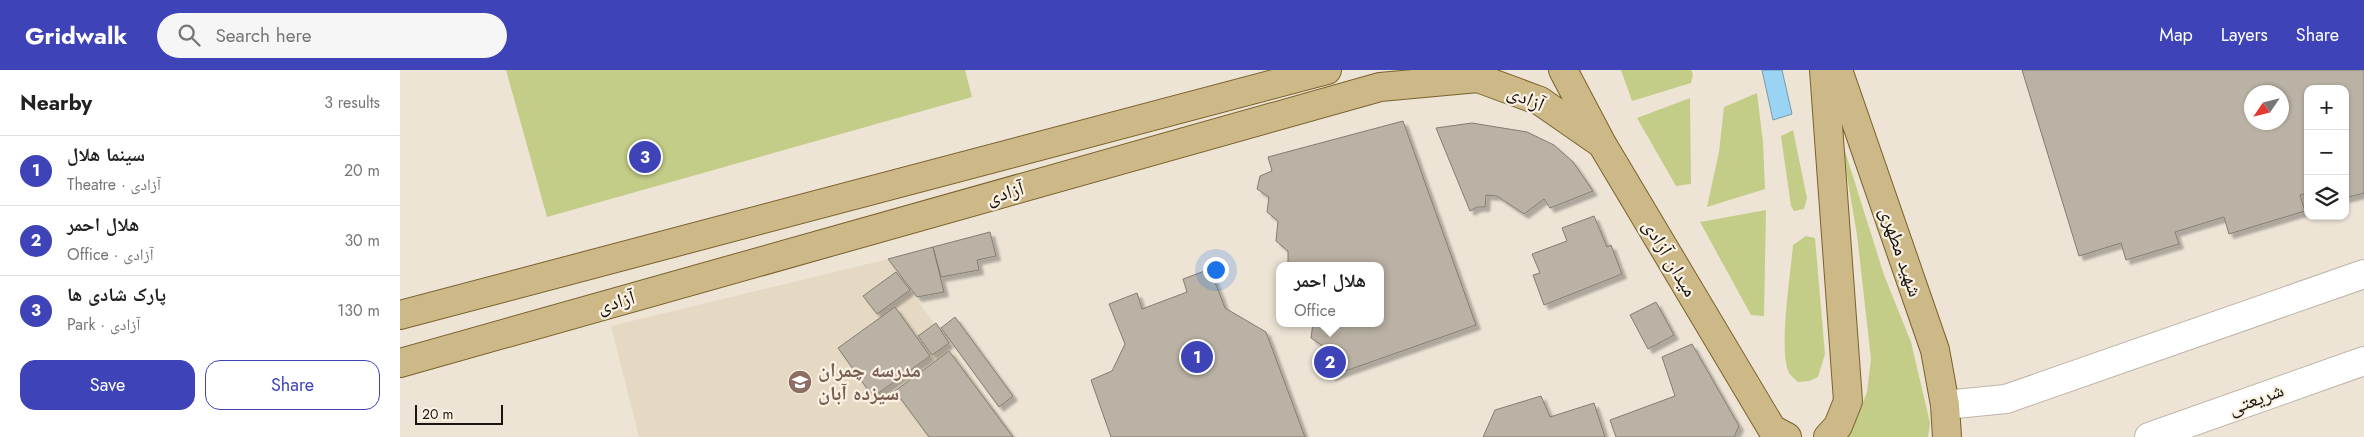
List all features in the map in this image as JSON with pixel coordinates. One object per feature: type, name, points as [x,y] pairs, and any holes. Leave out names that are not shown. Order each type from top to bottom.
[{"type":"main road","name":"آزادی","points":[[400,315],[1327,70]]},
{"type":"main road","name":"میدان آزادی","points":[[1563,70],[1602,144],[1778,435]]},
{"type":"main road","points":[[1824,70],[1848,401],[1838,426],[1828,437]]},
{"type":"main road","name":"شهید مطهری","points":[[1838,70],[1935,350],[1945,405],[1947,437]]},
{"type":"main road","name":"آزادی","points":[[400,363],[1380,87],[1478,78],[1540,102],[1602,144]]},
{"type":"street","points":[[1945,405],[2006,399],[2364,274]]},
{"type":"street","name":"شریعتی","points":[[2149,437],[2364,361]]},
{"type":"shaded area","name":"مدرسه چمران سیزده آبان","points":[[888,259],[1015,437],[639,437],[611,326]]},
{"type":"green space","points":[[506,70],[965,70],[972,97],[547,217]]},
{"type":"green space","points":[[1621,70],[1691,70],[1693,74],[1691,83],[1632,101]]},
{"type":"green space","points":[[1757,93],[1763,142],[1765,189],[1707,207],[1719,152],[1724,107]]},
{"type":"green space","points":[[1690,98],[1691,184],[1676,186],[1637,118]]},
{"type":"green space","points":[[1793,130],[1807,198],[1804,209],[1794,211],[1791,206],[1781,136]]},
{"type":"green space","points":[[1840,135],[1884,275],[1911,342],[1930,423],[1928,437],[1844,437],[1858,416],[1867,392],[1871,359],[1857,235]]},
{"type":"green space","points":[[1766,210],[1764,316],[1751,315],[1700,222]]},
{"type":"green space","points":[[1806,236],[1815,238],[1825,354],[1818,377],[1809,381],[1798,382],[1789,373],[1786,363],[1785,330],[1793,245]]},
{"type":"water","points":[[1762,70],[1782,70],[1792,114],[1773,120]]},
{"type":"building","points":[[2022,70],[2364,70],[2364,193],[2349,197],[2349,85],[2304,85],[2304,194],[2300,195],[2304,211],[2229,234],[2224,217],[2175,232],[2179,244],[2126,260],[2121,243],[2079,256]]},
{"type":"building","points":[[1403,121],[1476,325],[1331,376],[1319,363],[1323,346],[1311,338],[1312,327],[1384,327],[1384,262],[1288,262],[1288,251],[1276,241],[1278,221],[1267,212],[1269,197],[1257,189],[1260,176],[1272,171],[1268,157]]},
{"type":"building","points":[[1472,123],[1527,132],[1554,145],[1573,162],[1593,191],[1550,208],[1544,199],[1524,214],[1497,196],[1486,195],[1485,207],[1477,207],[1470,211],[1436,128]]},
{"type":"building","points":[[1594,216],[1607,247],[1611,245],[1622,274],[1544,305],[1533,275],[1540,273],[1532,254],[1567,241],[1562,228]]},
{"type":"building","points":[[990,232],[996,256],[977,260],[979,270],[941,277],[933,247]]},
{"type":"building","points":[[933,247],[944,292],[917,297],[888,259]]},
{"type":"building","points":[[1210,269],[1225,308],[1266,332],[1305,437],[1111,437],[1091,380],[1112,371],[1125,344],[1109,304],[1137,293],[1142,309],[1187,292],[1183,279]]},
{"type":"building","points":[[896,272],[910,290],[877,314],[863,296]]},
{"type":"building","points":[[1656,302],[1674,335],[1648,349],[1630,315]]},
{"type":"building","points":[[895,307],[930,356],[873,397],[838,348]]},
{"type":"building","points":[[955,317],[1013,396],[999,407],[941,328]]},
{"type":"building","points":[[936,323],[949,343],[932,355],[918,336]]},
{"type":"building","points":[[1692,344],[1739,426],[1734,437],[1616,437],[1610,420],[1675,396],[1662,357]]},
{"type":"building","points":[[949,351],[1013,437],[929,437],[895,391]]},
{"type":"building","points":[[1541,396],[1550,417],[1594,403],[1605,437],[1483,437],[1495,410]]},
{"type":"place","name":"پارک شادی ها","points":[[645,157]]},
{"type":"place","name":"سینما هلال","points":[[1197,357]]},
{"type":"place","name":"هلال احمر","points":[[1330,362]]},
{"type":"place","name":"مدرسه چمران سیزده آبان","points":[[800,382]]}]
